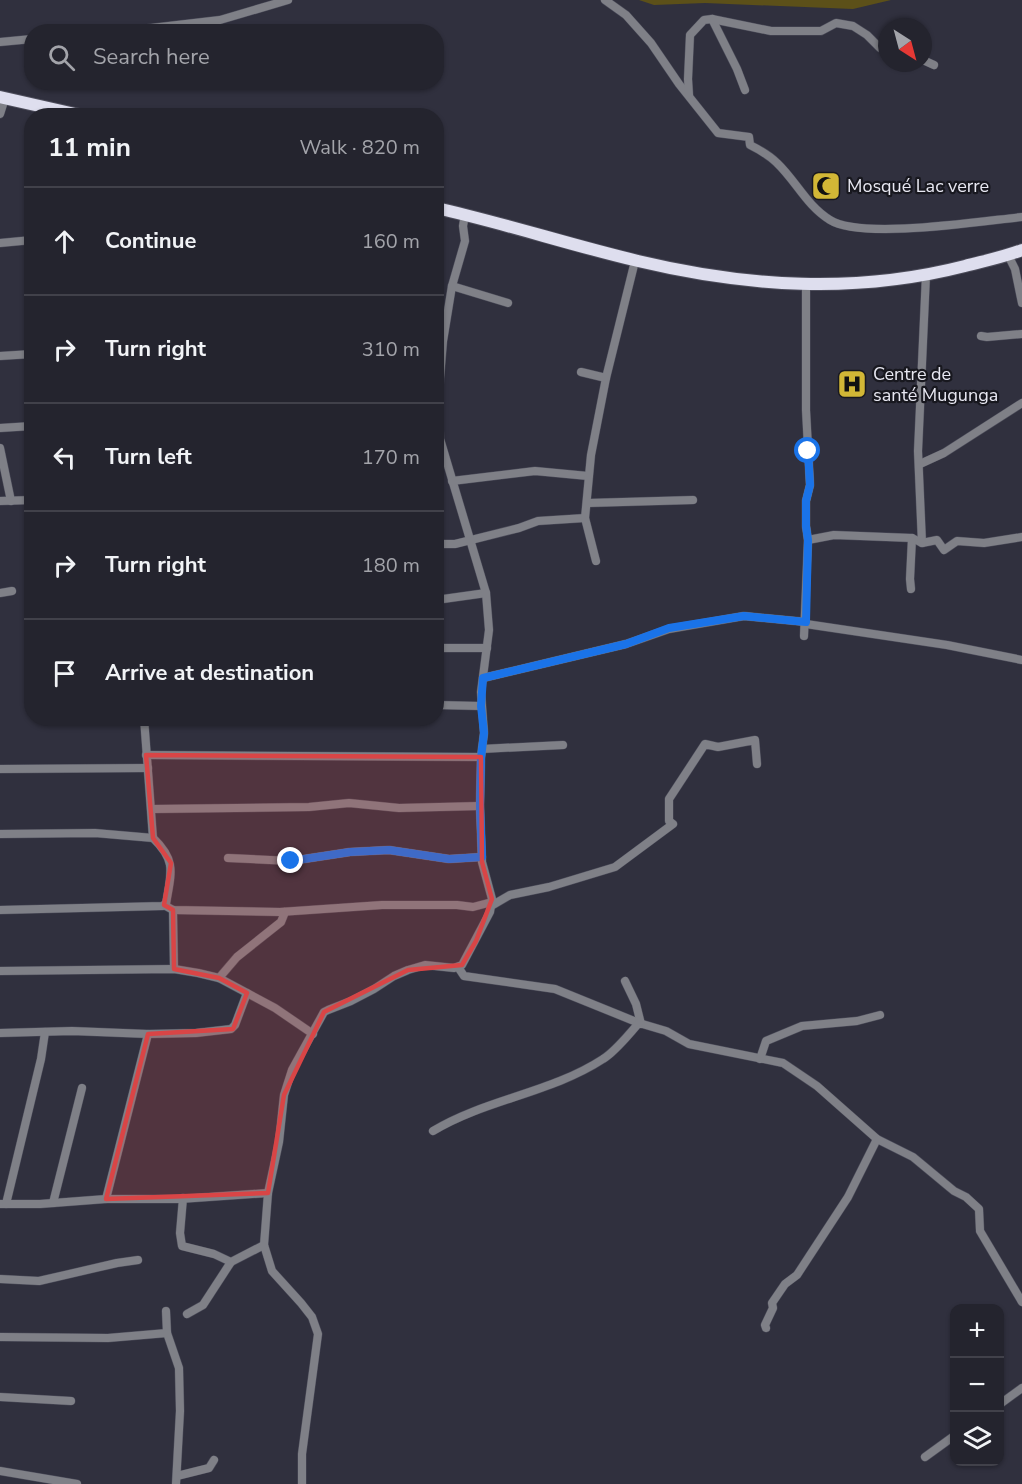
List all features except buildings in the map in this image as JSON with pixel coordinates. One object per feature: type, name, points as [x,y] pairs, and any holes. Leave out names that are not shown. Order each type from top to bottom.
[{"type":"highway","points":[[3,98],[48,108]]},
{"type":"highway","points":[[444,210],[635,261],[734,279],[806,285],[862,283],[926,275],[1022,250]]},
{"type":"street","points":[[186,24],[220,20],[288,0]]},
{"type":"street","points":[[604,0],[626,15],[651,43],[718,133],[750,137],[750,145],[777,162],[807,201],[831,221],[851,228],[903,228],[1022,217]]},
{"type":"street","points":[[689,97],[690,35],[704,20],[712,19],[771,31],[821,31],[836,24],[853,26],[878,46]]},
{"type":"street","points":[[712,19],[745,90]]},
{"type":"street","points":[[0,42],[24,40]]},
{"type":"street","points":[[0,114],[3,98]]},
{"type":"street","points":[[444,335],[452,286],[465,241],[463,226],[465,214]]},
{"type":"street","points":[[0,243],[24,241]]},
{"type":"street","points":[[1008,255],[1015,269],[1022,303]]},
{"type":"street","points":[[596,561],[585,518],[588,503],[588,476],[596,419],[635,261]]},
{"type":"street","points":[[922,543],[918,451],[926,275]]},
{"type":"street","points":[[804,636],[808,540],[806,501],[810,485],[806,410],[806,285]]},
{"type":"street","points":[[452,286],[508,303]]},
{"type":"street","points":[[981,336],[987,338],[1022,334]]},
{"type":"street","points":[[0,356],[24,354]]},
{"type":"street","points":[[580,372],[606,378]]},
{"type":"street","points":[[920,464],[944,453],[1022,403]]},
{"type":"street","points":[[0,428],[24,426]]},
{"type":"street","points":[[0,448],[11,501]]},
{"type":"street","points":[[302,1484],[302,1454],[318,1334],[312,1317],[272,1271],[264,1245],[268,1193],[279,1142],[284,1095],[292,1070],[324,1012],[374,989],[394,976],[425,965],[454,968],[462,965],[476,941],[491,904],[482,857],[480,806],[484,733],[481,706],[489,613],[486,593],[444,455]]},
{"type":"street","points":[[452,480],[528,471],[588,476]]},
{"type":"street","points":[[0,501],[24,500]]},
{"type":"street","points":[[588,503],[693,500]]},
{"type":"street","points":[[444,544],[455,544],[538,521],[585,518]]},
{"type":"street","points":[[808,540],[834,535],[912,538],[922,543],[937,540],[944,550],[957,541],[984,543],[1022,537]]},
{"type":"street","points":[[911,590],[912,538]]},
{"type":"street","points":[[0,593],[12,591]]},
{"type":"street","points":[[444,599],[486,593]]},
{"type":"street","points":[[483,678],[626,644],[669,628],[744,616],[806,623],[947,645],[1022,660]]},
{"type":"street","points":[[444,648],[487,648]]},
{"type":"street","points":[[444,705],[481,706]]},
{"type":"street","points":[[144,726],[153,809],[153,838]]},
{"type":"street","points":[[0,910],[164,905],[173,910],[285,912],[382,905],[473,907],[491,904],[510,896],[615,867],[673,824],[669,821],[669,800],[705,744],[718,747],[755,740],[757,764]]},
{"type":"street","points":[[146,755],[482,753],[562,746]]},
{"type":"street","points":[[0,769],[148,768]]},
{"type":"street","points":[[153,809],[309,807],[349,803],[399,808],[480,806]]},
{"type":"street","points":[[0,834],[95,833],[153,838],[166,851],[171,863],[164,905]]},
{"type":"street","points":[[228,858],[291,861],[350,852],[389,850],[449,859],[482,857]]},
{"type":"street","points":[[173,910],[174,969]]},
{"type":"street","points":[[219,978],[237,957],[281,922],[285,912]]},
{"type":"street","points":[[458,967],[464,976],[555,989],[640,1024],[666,1031],[689,1044],[783,1063],[817,1086],[877,1139],[913,1157],[979,1209],[980,1232],[1022,1302]]},
{"type":"street","points":[[0,971],[174,969],[219,978],[275,1008],[313,1034]]},
{"type":"street","points":[[625,981],[636,1004],[640,1024]]},
{"type":"street","points":[[0,1033],[148,1034],[196,1033],[231,1029],[235,1025],[247,993]]},
{"type":"street","points":[[760,1059],[766,1041],[802,1026],[857,1021],[880,1015]]},
{"type":"street","points":[[433,1131],[503,1101],[582,1072],[606,1058],[640,1024]]},
{"type":"street","points":[[45,1032],[41,1059],[3,1204],[268,1193]]},
{"type":"street","points":[[106,1199],[148,1034]]},
{"type":"street","points":[[53,1203],[82,1088]]},
{"type":"street","points":[[766,1328],[765,1324],[773,1308],[772,1304],[785,1284],[796,1275],[848,1197],[877,1139]]},
{"type":"street","points":[[183,1198],[180,1233],[182,1246],[214,1254],[231,1262]]},
{"type":"street","points":[[188,1314],[203,1305],[231,1262],[264,1245]]},
{"type":"street","points":[[0,1279],[39,1281],[138,1260]]},
{"type":"street","points":[[166,1311],[166,1333],[179,1368],[177,1480],[209,1468],[214,1460]]},
{"type":"street","points":[[0,1337],[108,1338],[166,1333]]},
{"type":"street","points":[[1004,1401],[1022,1388]]},
{"type":"street","points":[[0,1397],[71,1401]]},
{"type":"street","points":[[925,1457],[950,1439]]},
{"type":"street","points":[[0,1471],[77,1484]]},
{"type":"highlighted area","points":[[146,755],[481,757],[482,862],[492,899],[476,941],[462,965],[408,970],[324,1012],[284,1095],[268,1193],[106,1199],[148,1034],[233,1029],[247,993],[219,978],[174,969],[173,910],[164,905],[171,863],[153,838]]},
{"type":"shaded area","points":[[639,0],[891,0],[853,9],[705,3],[654,5]]},
{"type":"place","name":"Mosqué Lac verre","points":[[826,186]]},
{"type":"place","name":"Centre de santé Mugunga","points":[[852,384]]},
{"type":"route","points":[[291,861],[350,852],[389,850],[449,859],[482,857],[480,806],[484,733],[481,706],[483,678],[626,644],[669,628],[744,616],[806,622],[808,540],[806,501],[810,485],[808,451]]}]
